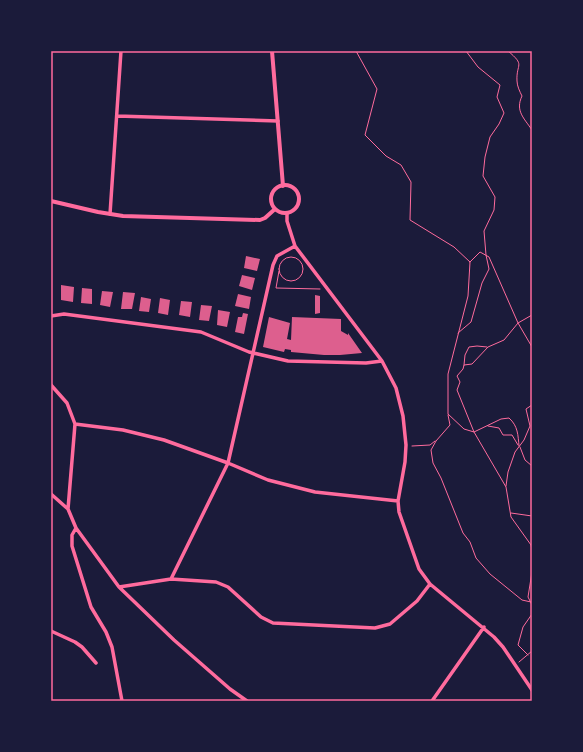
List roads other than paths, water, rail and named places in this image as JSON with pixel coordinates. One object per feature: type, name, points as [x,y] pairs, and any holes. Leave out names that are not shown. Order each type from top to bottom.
[{"type":"street","points":[[110,214],[121,51]]},
{"type":"street","points":[[272,51],[283,186]]},
{"type":"street","points":[[117,116],[278,121]]},
{"type":"street","points":[[283,186],[291,187],[295,190],[298,197],[297,206],[291,212],[287,213],[279,212],[275,209],[271,202],[271,197],[275,190],[283,186]]},
{"type":"street","points":[[51,201],[122,216],[260,220],[265,218],[275,209]]},
{"type":"street","points":[[287,213],[287,221],[295,246],[382,361],[396,388],[403,416],[406,447],[405,462],[398,501],[398,512],[419,569],[430,584],[484,627],[503,647],[532,690]]},
{"type":"street","points":[[171,579],[228,463],[273,264],[277,256],[295,246]]},
{"type":"street","points":[[51,316],[64,314],[201,332],[253,353],[272,358],[296,361],[366,363],[382,361]]},
{"type":"street","points":[[51,385],[67,403],[75,424],[68,509]]},
{"type":"street","points":[[75,424],[123,430],[164,440],[228,463],[268,480],[315,492],[398,501]]},
{"type":"street","points":[[51,494],[68,509],[76,528],[119,587],[230,689],[248,701]]},
{"type":"street","points":[[76,528],[72,535],[72,546],[91,607],[106,632],[112,647],[122,701]]},
{"type":"street","points":[[119,587],[171,579],[216,582],[228,587],[261,617],[273,623],[375,628],[390,624],[417,601],[430,584]]},
{"type":"street","points":[[432,701],[484,627]]},
{"type":"street","points":[[51,631],[75,642],[82,647],[96,663]]}]
